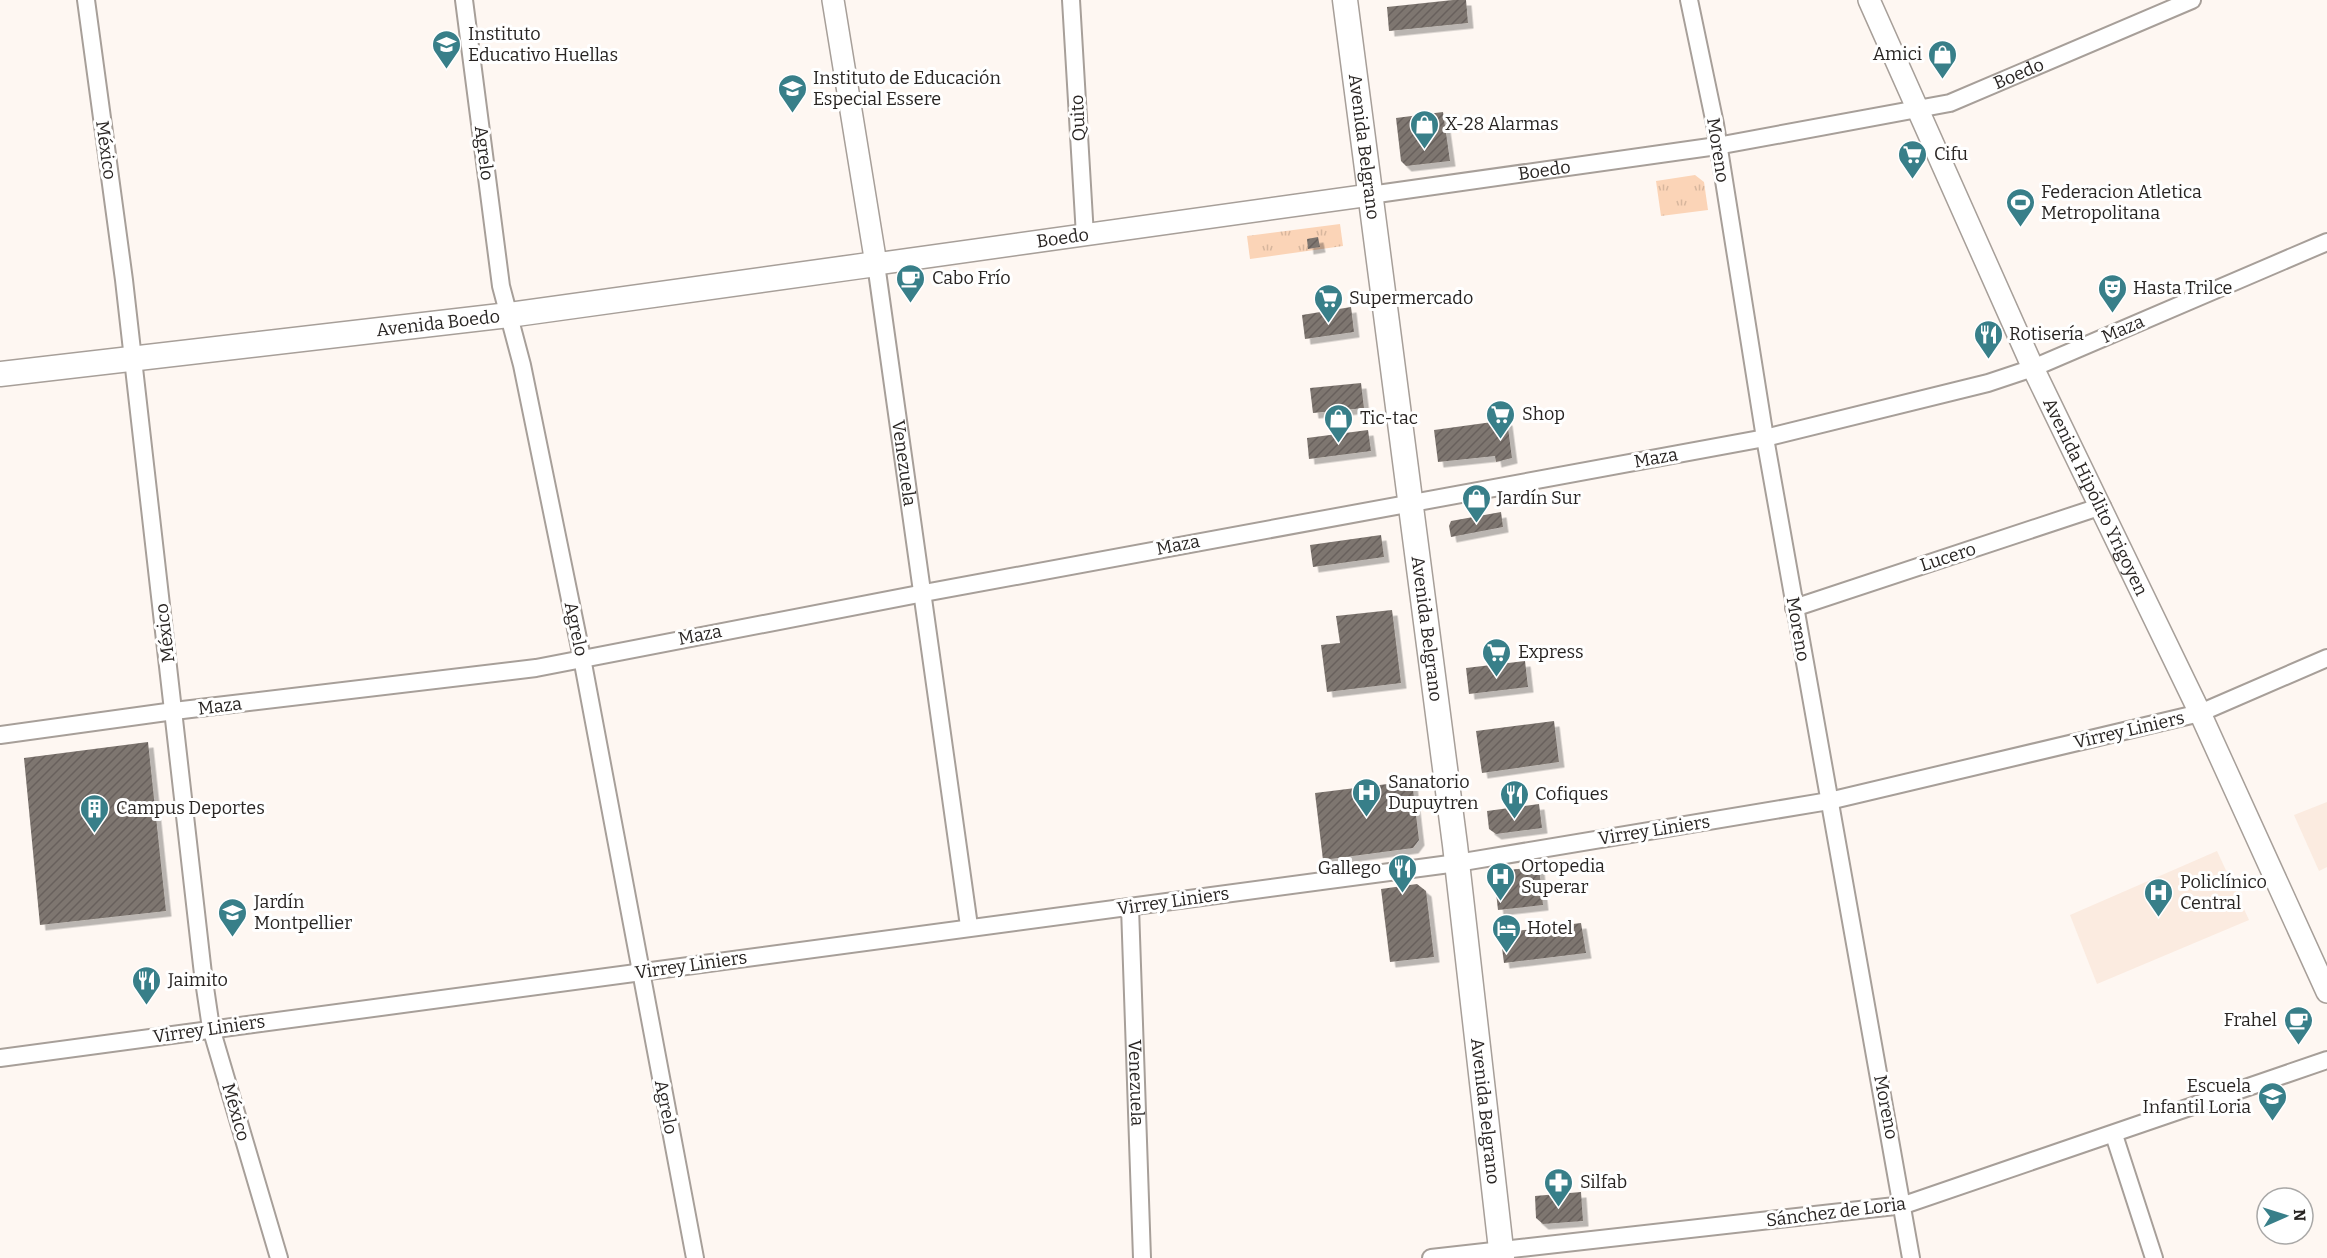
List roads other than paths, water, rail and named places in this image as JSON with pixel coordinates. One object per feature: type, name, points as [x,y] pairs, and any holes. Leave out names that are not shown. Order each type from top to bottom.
[{"type":"main road","name":"Avenida Belgrano","points":[[1344,0],[1457,863],[1502,1255]]},
{"type":"main road","name":"Avenida Boedo","points":[[0,374],[508,315],[876,264]]},
{"type":"street","name":"México","points":[[86,0],[133,359],[211,1028],[279,1258]]},
{"type":"street","name":"Agrelo","points":[[464,0],[501,286],[522,365],[582,658],[694,1258]]},
{"type":"street","name":"Venezuela","points":[[833,0],[876,264],[924,592],[969,926]]},
{"type":"street","name":"Quito","points":[[1071,0],[1085,236]]},
{"type":"street","name":"Moreno","points":[[1689,0],[1717,146],[1794,608],[1904,1205],[1911,1258]]},
{"type":"street","name":"Avenida Hipólito Yrigoyen","points":[[1869,0],[2033,368],[2102,506],[2200,713],[2327,992]]},
{"type":"street","name":"Boedo","points":[[876,264],[1717,146],[1950,103],[2192,0]]},
{"type":"street","name":"Maza","points":[[0,735],[174,711],[536,668],[924,592],[1765,438],[1988,383],[2033,368],[2327,242]]},
{"type":"street","name":"Lucero","points":[[1794,608],[2102,506]]},
{"type":"street","name":"Virrey Liniers","points":[[0,1058],[211,1028],[641,973],[969,926],[1457,863],[1829,801],[2200,713],[2327,658]]},
{"type":"street","name":"Venezuela","points":[[1130,907],[1142,1258]]},
{"type":"street","name":"Sánchez de Loria","points":[[1431,1258],[1502,1255],[1904,1205],[2114,1135],[2327,1060]]},
{"type":"street","points":[[2114,1135],[2154,1258]]},
{"type":"place","name":"Instituto Educativo Huellas","points":[[447,70]]},
{"type":"place","name":"Amici","points":[[1943,80]]},
{"type":"place","name":"Instituto de Educación Especial Essere","points":[[792,114]]},
{"type":"place","name":"X-28 Alarmas","points":[[1424,150]]},
{"type":"place","name":"Cifu","points":[[1913,180]]},
{"type":"place","name":"Federacion Atletica Metropolitana","points":[[2020,228]]},
{"type":"place","name":"Cabo Frío","points":[[911,304]]},
{"type":"place","name":"Hasta Trilce","points":[[2112,314]]},
{"type":"place","name":"Supermercado","points":[[1328,324]]},
{"type":"place","name":"Rotisería","points":[[1988,360]]},
{"type":"place","name":"Shop","points":[[1501,440]]},
{"type":"place","name":"Tic-tac","points":[[1339,444]]},
{"type":"place","name":"Jardín Sur","points":[[1476,524]]},
{"type":"place","name":"Express","points":[[1497,678]]},
{"type":"place","name":"Sanatorio Dupuytren","points":[[1367,818]]},
{"type":"place","name":"Cofiques","points":[[1514,820]]},
{"type":"place","name":"Campus Deportes","points":[[95,834]]},
{"type":"place","name":"Gallego","points":[[1402,894]]},
{"type":"place","name":"Ortopedia Superar","points":[[1500,902]]},
{"type":"place","name":"Policlínico Central","points":[[2159,918]]},
{"type":"place","name":"Jardín Montpellier","points":[[233,938]]},
{"type":"place","name":"Hotel","points":[[1506,954]]},
{"type":"place","name":"Jaimito","points":[[147,1006]]},
{"type":"place","name":"Frahel","points":[[2298,1046]]},
{"type":"place","name":"Escuela Infantil Loria","points":[[2272,1122]]},
{"type":"place","name":"Silfab","points":[[1559,1208]]}]
